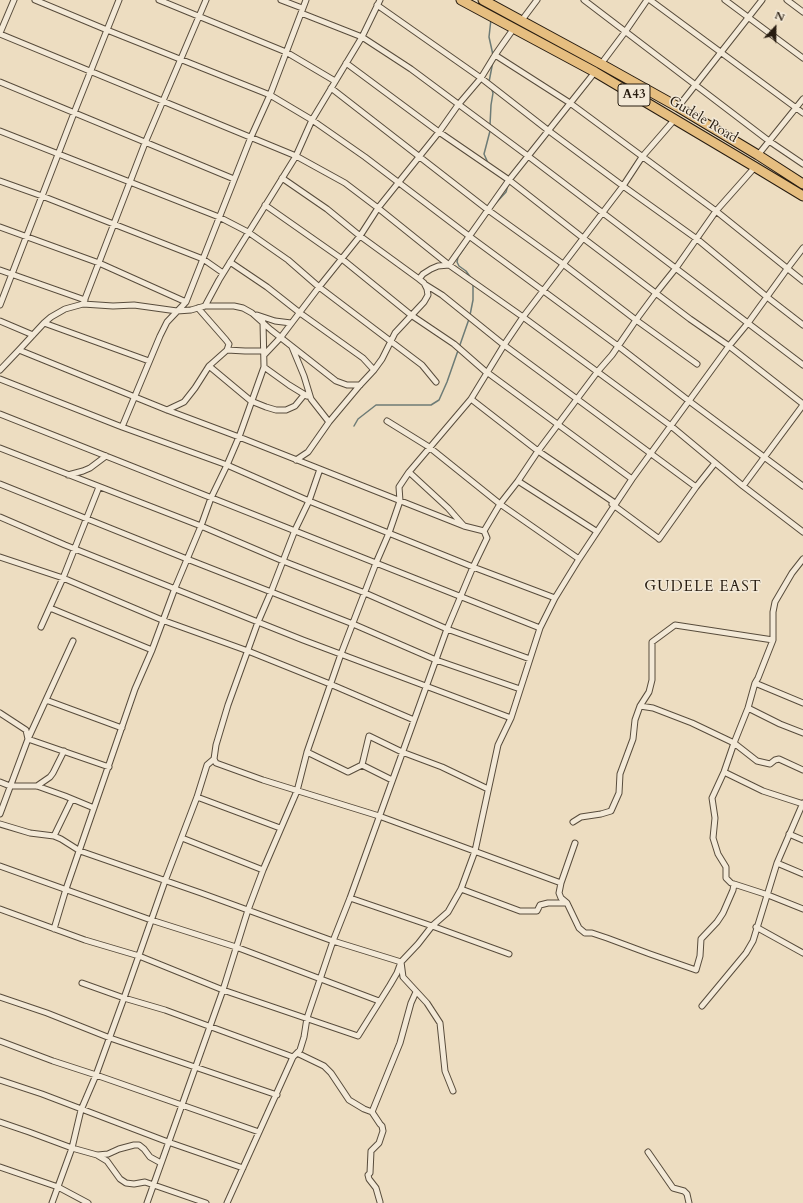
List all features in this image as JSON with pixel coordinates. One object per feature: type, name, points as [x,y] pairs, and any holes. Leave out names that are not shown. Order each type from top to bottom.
[{"type":"highway","name":"Gudele Road","points":[[461,0],[595,72],[803,196]]},
{"type":"highway","name":"Gudele Road","points":[[483,0],[522,20],[678,107],[803,184]]},
{"type":"street","points":[[14,0],[0,34],[296,156],[345,183],[449,265],[598,371],[671,426],[743,486],[803,532]]},
{"type":"street","points":[[35,0],[270,95],[312,120],[544,290],[803,486]]},
{"type":"street","points":[[0,305],[90,71],[119,0]]},
{"type":"street","points":[[160,0],[198,17],[286,52],[335,81]]},
{"type":"street","points":[[0,370],[44,322],[65,309],[84,302],[145,142],[206,0]]},
{"type":"street","points":[[281,0],[301,11],[362,37],[411,69],[803,365]]},
{"type":"street","points":[[122,427],[167,322],[186,302],[251,137],[270,95],[306,0]]},
{"type":"street","points":[[522,20],[537,0]]},
{"type":"street","points":[[584,0],[769,141],[803,164]]},
{"type":"street","points":[[601,64],[647,0]]},
{"type":"street","points":[[650,0],[803,113]]},
{"type":"street","points":[[725,0],[803,58]]},
{"type":"street","points":[[678,107],[762,0]]},
{"type":"street","points":[[787,0],[803,12]]},
{"type":"street","points":[[205,306],[223,273],[296,156],[312,120],[362,37],[378,2],[482,78],[549,131],[623,186],[697,239],[803,325]]},
{"type":"street","points":[[227,350],[264,353],[281,337],[360,236],[378,208],[439,132],[458,105],[482,78],[495,55],[514,28]]},
{"type":"street","points":[[495,55],[570,103],[716,211],[803,281]]},
{"type":"street","points":[[346,63],[439,132],[509,180],[690,319],[729,346],[803,405],[743,486]]},
{"type":"street","points":[[449,265],[509,180],[595,72]]},
{"type":"street","points":[[0,82],[234,179]]},
{"type":"street","points":[[331,88],[488,210],[697,364]]},
{"type":"street","points":[[758,155],[803,99]]},
{"type":"street","points":[[147,1203],[223,990],[248,910],[296,791],[307,752],[330,684],[352,624],[389,533],[400,501],[399,488],[409,472],[429,447],[471,399],[523,317],[623,186],[642,157],[675,119]]},
{"type":"street","points":[[0,131],[219,217],[248,232],[288,260],[319,287],[422,365],[436,382]]},
{"type":"street","points":[[484,531],[500,504],[518,481],[538,450],[598,371],[612,355],[656,292],[676,268],[716,211],[755,167]]},
{"type":"street","points":[[282,178],[327,209],[360,236],[442,295],[504,345],[696,487]]},
{"type":"street","points":[[0,181],[203,259],[223,273]]},
{"type":"street","points":[[265,205],[342,259],[411,315],[454,344],[487,372],[632,479]]},
{"type":"street","points":[[0,227],[99,263],[186,302]]},
{"type":"street","points":[[0,909],[85,940],[139,956],[223,990],[358,1036],[397,973],[401,962],[432,926],[448,912],[461,889],[475,851],[498,745],[511,718],[540,628],[555,598],[612,503],[632,479],[803,248]]},
{"type":"street","points":[[230,262],[267,287],[300,313],[363,358],[374,370]]},
{"type":"street","points":[[419,279],[423,274],[431,269],[438,266],[449,265]]},
{"type":"street","points":[[0,270],[84,302],[113,306],[134,305],[177,311],[191,310],[205,306],[234,306],[243,308],[252,313],[336,381],[347,385],[360,385]]},
{"type":"street","points":[[296,460],[308,452],[329,422],[374,370],[382,359],[395,333],[424,302],[428,295],[424,283]]},
{"type":"street","points":[[167,410],[184,402],[209,366],[227,350],[229,344],[198,308]]},
{"type":"street","points":[[252,313],[270,319],[291,323]]},
{"type":"street","points":[[0,322],[33,335]]},
{"type":"street","points":[[44,322],[149,361]]},
{"type":"street","points":[[54,929],[66,889],[135,689],[152,650],[162,620],[211,498],[239,437],[264,367],[263,322]]},
{"type":"street","points":[[291,345],[304,376],[311,399],[329,422]]},
{"type":"street","points":[[19,350],[134,397],[464,526],[484,531]]},
{"type":"street","points":[[209,366],[251,401],[276,410],[286,410],[295,406],[304,395]]},
{"type":"street","points":[[264,367],[311,399]]},
{"type":"street","points":[[0,379],[122,427],[227,464],[309,501],[473,567],[555,598]]},
{"type":"street","points":[[471,399],[659,539],[715,463]]},
{"type":"street","points":[[0,414],[540,628]]},
{"type":"street","points":[[387,421],[429,447],[500,504],[579,559]]},
{"type":"street","points":[[0,448],[201,526],[283,561],[365,593],[447,629],[530,659]]},
{"type":"street","points":[[67,475],[90,468],[106,456]]},
{"type":"street","points":[[52,1203],[72,1148],[82,1110],[110,1038],[165,881],[197,797],[207,765],[214,759],[216,745],[228,706],[258,622],[295,530],[309,501],[320,469]]},
{"type":"street","points":[[409,472],[448,508],[464,526]]},
{"type":"street","points":[[518,481],[596,531]]},
{"type":"street","points":[[0,484],[352,624],[436,660],[520,689]]},
{"type":"street","points":[[41,627],[63,578],[99,487]]},
{"type":"street","points":[[0,517],[65,545],[258,622],[511,718]]},
{"type":"street","points":[[228,1203],[295,1055],[300,1050],[307,1018],[333,941],[350,898],[447,629],[487,538],[484,531]]},
{"type":"street","points":[[0,557],[63,578],[162,620],[248,651],[330,684],[414,720]]},
{"type":"street","points":[[803,559],[792,573],[775,602],[773,612],[774,640],[755,683],[748,708],[724,772],[712,798],[714,818],[713,838],[718,854],[726,867],[726,878],[731,883],[768,895],[803,909]]},
{"type":"street","points":[[50,608],[152,650]]},
{"type":"street","points":[[573,822],[581,817],[611,811],[620,793],[620,774],[632,739],[635,720],[640,706],[649,692],[652,680],[652,642],[675,625],[774,640]]},
{"type":"street","points":[[0,814],[28,739],[73,641]]},
{"type":"street","points":[[755,683],[803,703]]},
{"type":"street","points":[[46,700],[122,728]]},
{"type":"street","points":[[640,706],[653,708],[692,723],[734,743],[757,761],[770,764],[779,759],[803,770]]},
{"type":"street","points":[[748,708],[780,724],[803,732]]},
{"type":"street","points":[[0,713],[26,730],[28,739]]},
{"type":"street","points":[[307,752],[348,772],[362,765],[369,736],[402,752],[442,767],[488,790]]},
{"type":"street","points":[[28,739],[109,767]]},
{"type":"street","points":[[37,786],[50,777],[64,751]]},
{"type":"street","points":[[214,759],[216,763],[296,791],[379,816],[561,882]]},
{"type":"street","points":[[362,765],[392,780]]},
{"type":"street","points":[[702,1006],[746,953],[753,941],[756,927],[768,895],[777,863],[803,803],[763,791],[724,772]]},
{"type":"street","points":[[0,782],[10,786],[37,786],[94,808]]},
{"type":"street","points":[[197,797],[280,828]]},
{"type":"street","points":[[54,836],[72,799]]},
{"type":"street","points":[[0,824],[30,833],[54,836],[80,852],[333,941],[401,962]]},
{"type":"street","points":[[789,834],[803,840]]},
{"type":"street","points":[[182,838],[263,870]]},
{"type":"street","points":[[575,843],[561,882],[559,893],[561,898],[567,903],[579,928],[585,933],[592,933],[607,938],[696,970],[700,956],[701,939],[717,922],[723,912],[734,884]]},
{"type":"street","points":[[777,863],[803,874]]},
{"type":"street","points":[[0,866],[151,920],[236,947],[379,1001]]},
{"type":"street","points":[[461,889],[520,911],[537,911],[540,905],[567,903]]},
{"type":"street","points":[[350,898],[509,954]]},
{"type":"street","points":[[756,927],[803,953]]},
{"type":"street","points":[[401,962],[403,977],[427,1003],[440,1024],[445,1071],[453,1091]]},
{"type":"street","points":[[82,983],[124,998],[165,1010],[324,1066],[348,1100],[372,1112],[382,1126],[383,1130],[379,1143],[371,1152],[370,1172],[368,1175],[369,1179],[376,1188],[380,1202]]},
{"type":"street","points":[[372,1112],[400,1043],[416,992]]},
{"type":"street","points":[[0,997],[48,1013],[110,1038],[196,1066],[277,1095]]},
{"type":"street","points":[[0,1041],[53,1061],[259,1132]]},
{"type":"street","points":[[0,1080],[243,1168]]},
{"type":"street","points":[[0,1122],[72,1148],[97,1155],[107,1160],[120,1178],[126,1183],[134,1184],[145,1182],[206,1203]]},
{"type":"street","points":[[97,1155],[108,1154],[119,1149],[139,1145],[150,1157],[161,1163]]},
{"type":"street","points":[[648,1152],[673,1188],[684,1191],[687,1194],[689,1203]]},
{"type":"street","points":[[0,1167],[58,1187],[88,1203]]},
{"type":"waterway","points":[[491,19],[489,37],[493,55]]},
{"type":"waterway","points":[[489,82],[493,61]]},
{"type":"waterway","points":[[490,125],[492,90]]},
{"type":"waterway","points":[[488,163],[484,154],[490,131]]},
{"type":"waterway","points":[[495,204],[506,192],[508,185]]},
{"type":"waterway","points":[[469,241],[458,257],[457,262],[471,278]]},
{"type":"waterway","points":[[470,315],[473,300],[473,283]]},
{"type":"waterway","points":[[354,426],[358,419],[376,405],[431,405],[439,400],[447,382],[469,319]]},
{"type":"district","name":"GUDELE EAST","points":[[703,588]]}]
